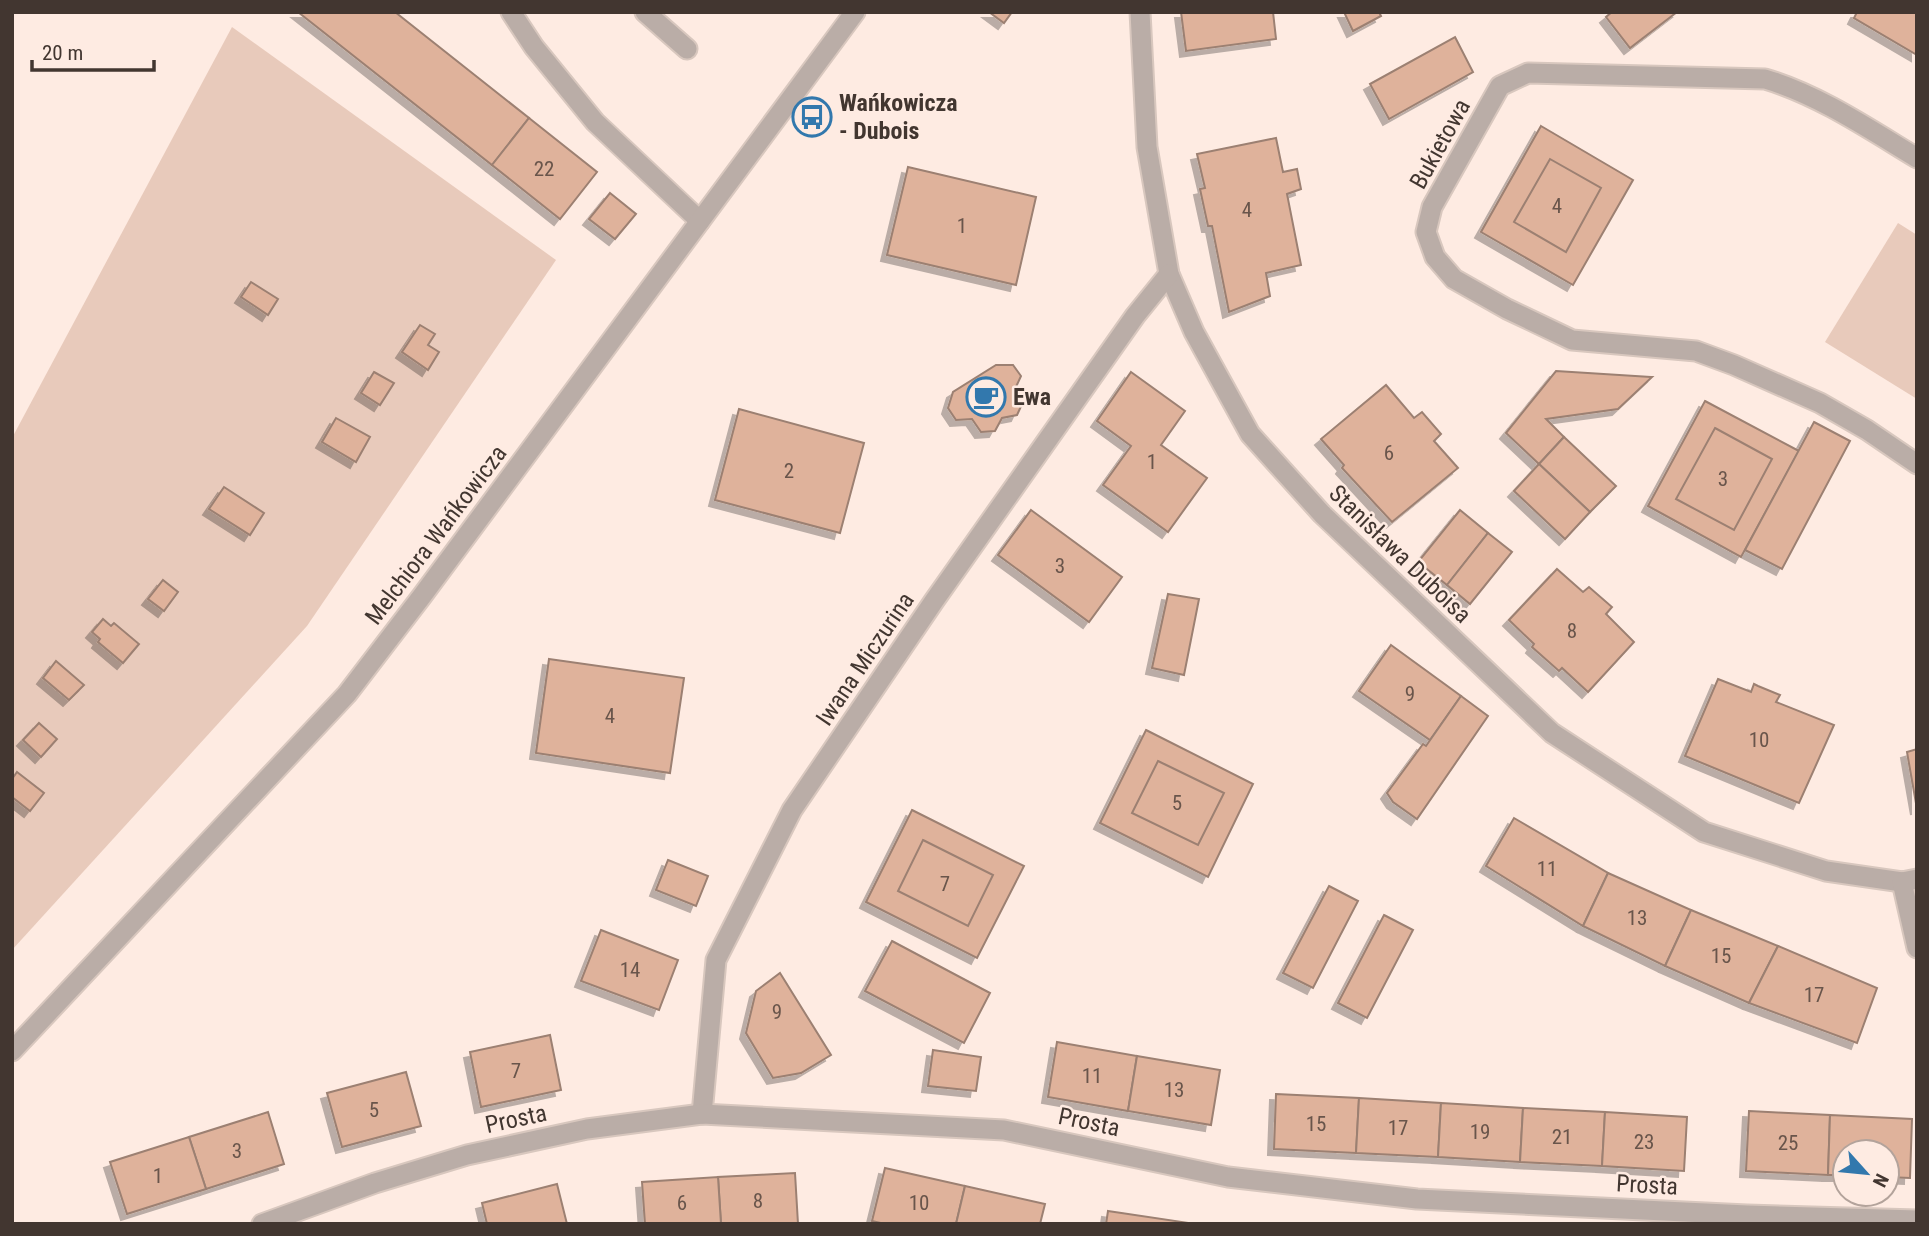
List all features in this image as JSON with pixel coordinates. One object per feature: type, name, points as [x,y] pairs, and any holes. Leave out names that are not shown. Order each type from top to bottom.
[{"type":"street","points":[[511,12],[534,47],[595,122],[699,221]]},
{"type":"street","points":[[645,12],[687,49]]},
{"type":"street","name":"Melchiora Wańkowicza","points":[[12,1051],[347,694],[855,12]]},
{"type":"street","name":"Stanisława Duboisa","points":[[1140,12],[1147,146],[1168,274],[1194,332],[1251,434],[1322,514],[1552,733],[1704,832],[1826,871],[1909,880]]},
{"type":"street","name":"Bukietowa","points":[[1917,158],[1871,130],[1787,86],[1765,79],[1528,73],[1500,86],[1432,206],[1426,232],[1435,257],[1454,279],[1507,309],[1573,340],[1697,351],[1820,403],[1867,430],[1917,464]]},
{"type":"street","name":"Iwana Miczurina","points":[[702,1114],[716,960],[792,810],[934,601],[1135,316],[1168,274]]},
{"type":"street","points":[[1909,880],[1917,948]]},
{"type":"street","name":"Prosta","points":[[262,1224],[375,1183],[467,1155],[587,1129],[702,1114],[1004,1129],[1228,1177],[1416,1199],[1747,1215],[1917,1220]]},
{"type":"shaded area","points":[[232,27],[556,260],[307,626],[12,950],[12,438]]},
{"type":"shaded area","points":[[1898,223],[1917,235],[1917,399],[1825,342]]},
{"type":"building","points":[[298,12],[395,12],[529,118],[492,165]]},
{"type":"building","points":[[989,12],[1012,12],[1004,23]]},
{"type":"building","points":[[1181,12],[1273,12],[1276,39],[1186,51]]},
{"type":"building","points":[[1344,12],[1379,12],[1381,16],[1353,31]]},
{"type":"building","points":[[1612,12],[1677,12],[1630,48],[1606,17]]},
{"type":"building","points":[[1857,12],[1917,12],[1917,55],[1854,18]]},
{"type":"building","points":[[1455,37],[1473,72],[1389,119],[1370,84]]},
{"type":"building","points":[[529,118],[597,172],[560,219],[492,165]]},
{"type":"building","points":[[1541,126],[1633,180],[1573,285],[1481,232]]},
{"type":"building","points":[[1276,138],[1283,172],[1297,169],[1301,189],[1287,194],[1301,265],[1266,273],[1270,296],[1229,312],[1212,226],[1208,226],[1200,189],[1205,188],[1197,154]]},
{"type":"building","points":[[1550,159],[1601,188],[1566,252],[1514,222]]},
{"type":"building","points":[[908,167],[1036,197],[1016,285],[887,255]]},
{"type":"building","points":[[610,193],[636,214],[615,239],[589,219]]},
{"type":"building","points":[[251,282],[278,299],[268,315],[241,297]]},
{"type":"building","points":[[420,325],[435,334],[428,345],[439,352],[428,370],[402,352]]},
{"type":"building","name":"Ewa","points":[[996,365],[1013,365],[1021,376],[1015,389],[1023,402],[1017,415],[1002,418],[995,431],[981,432],[972,419],[956,420],[948,408],[953,392]]},
{"type":"building","points":[[1556,371],[1652,377],[1618,409],[1546,419],[1564,437],[1539,464],[1506,433]]},
{"type":"building","points":[[374,372],[394,383],[380,405],[361,393]]},
{"type":"building","points":[[1131,372],[1185,411],[1161,445],[1207,478],[1168,532],[1103,485],[1131,446],[1097,421]]},
{"type":"building","points":[[1386,385],[1414,418],[1422,412],[1441,434],[1434,441],[1458,468],[1392,522],[1342,468],[1344,465],[1321,439]]},
{"type":"building","points":[[1705,401],[1799,451],[1741,557],[1648,506]]},
{"type":"building","points":[[739,409],[864,443],[840,533],[715,500]]},
{"type":"building","points":[[336,418],[370,437],[356,462],[322,442]]},
{"type":"building","points":[[1814,422],[1850,441],[1782,569],[1745,550]]},
{"type":"building","points":[[1715,428],[1772,459],[1734,530],[1676,499]]},
{"type":"building","points":[[1564,437],[1616,486],[1590,512],[1539,464]]},
{"type":"building","points":[[1539,464],[1590,512],[1565,539],[1514,491]]},
{"type":"building","points":[[224,487],[264,513],[250,535],[209,509]]},
{"type":"building","points":[[1031,510],[1122,577],[1089,622],[998,555]]},
{"type":"building","points":[[1460,510],[1488,533],[1447,585],[1418,562]]},
{"type":"building","points":[[1488,533],[1512,552],[1470,604],[1447,585]]},
{"type":"building","points":[[1557,569],[1583,592],[1589,587],[1612,607],[1606,614],[1634,642],[1588,692],[1562,668],[1559,671],[1532,647],[1534,644],[1509,620]]},
{"type":"building","points":[[163,580],[178,592],[164,611],[148,599]]},
{"type":"building","points":[[1168,594],[1199,599],[1184,675],[1152,668]]},
{"type":"building","points":[[103,619],[111,626],[114,623],[139,644],[123,663],[98,642],[100,639],[92,632]]},
{"type":"building","points":[[1391,645],[1461,696],[1430,740],[1359,691]]},
{"type":"building","points":[[549,659],[684,678],[670,773],[536,753]]},
{"type":"building","points":[[56,661],[84,685],[69,700],[43,678]]},
{"type":"building","points":[[1718,679],[1751,692],[1754,684],[1780,695],[1776,702],[1834,725],[1799,803],[1685,756]]},
{"type":"building","points":[[1461,696],[1488,716],[1417,819],[1393,802],[1387,793],[1423,744],[1426,746]]},
{"type":"building","points":[[39,723],[57,739],[41,757],[23,740]]},
{"type":"building","points":[[1146,730],[1253,784],[1208,877],[1100,823]]},
{"type":"building","points":[[1917,749],[1917,809],[1907,752]]},
{"type":"building","points":[[1158,761],[1224,793],[1198,845],[1132,813]]},
{"type":"building","points":[[17,772],[44,793],[30,811],[12,797],[12,779]]},
{"type":"building","points":[[912,810],[1024,866],[977,958],[866,902]]},
{"type":"building","points":[[1514,818],[1608,873],[1583,926],[1486,866]]},
{"type":"building","points":[[923,840],[993,875],[968,926],[898,891]]},
{"type":"building","points":[[668,860],[708,876],[696,906],[656,890]]},
{"type":"building","points":[[1608,873],[1691,910],[1665,966],[1583,926]]},
{"type":"building","points":[[1329,886],[1358,901],[1313,988],[1283,973]]},
{"type":"building","points":[[1691,910],[1778,946],[1749,1003],[1665,966]]},
{"type":"building","points":[[1384,915],[1413,930],[1367,1018],[1338,1003]]},
{"type":"building","points":[[601,930],[678,960],[659,1010],[581,981]]},
{"type":"building","points":[[892,941],[990,993],[964,1043],[865,991]]},
{"type":"building","points":[[1778,946],[1877,988],[1857,1043],[1749,1003]]},
{"type":"building","points":[[780,973],[831,1055],[801,1073],[773,1078],[746,1033],[756,991]]},
{"type":"building","points":[[550,1035],[561,1090],[481,1107],[470,1052]]},
{"type":"building","points":[[1057,1042],[1137,1056],[1128,1111],[1048,1097]]},
{"type":"building","points":[[933,1050],[981,1057],[976,1091],[928,1086]]},
{"type":"building","points":[[1137,1056],[1220,1070],[1211,1125],[1128,1111]]},
{"type":"building","points":[[406,1072],[421,1126],[342,1147],[327,1093]]},
{"type":"building","points":[[1276,1094],[1359,1098],[1356,1153],[1274,1149]]},
{"type":"building","points":[[1359,1098],[1441,1103],[1438,1157],[1356,1153]]},
{"type":"building","points":[[1441,1103],[1523,1108],[1520,1162],[1438,1157]]},
{"type":"building","points":[[1523,1108],[1605,1112],[1602,1166],[1520,1162]]},
{"type":"building","points":[[1749,1111],[1830,1115],[1828,1175],[1746,1171]]},
{"type":"building","points":[[268,1112],[284,1164],[206,1189],[189,1137]]},
{"type":"building","points":[[1605,1112],[1687,1117],[1684,1171],[1602,1166]]},
{"type":"building","points":[[1830,1115],[1912,1119],[1910,1178],[1901,1178],[1901,1138],[1831,1138],[1831,1175],[1828,1175]]},
{"type":"building","points":[[189,1137],[206,1189],[127,1214],[110,1162]]},
{"type":"building","points":[[885,1168],[965,1186],[956,1224],[885,1224],[872,1221]]},
{"type":"building","points":[[795,1173],[798,1224],[721,1224],[718,1177]]},
{"type":"building","points":[[718,1177],[721,1224],[645,1224],[642,1182]]},
{"type":"building","points":[[557,1184],[567,1224],[487,1224],[482,1203]]},
{"type":"building","points":[[965,1186],[1045,1204],[1040,1224],[956,1224]]},
{"type":"building","points":[[1108,1211],[1189,1223],[1189,1224],[1106,1224]]},
{"type":"place","name":"Wańkowicza - Dubois","points":[[812,117]]},
{"type":"place","name":"Ewa","points":[[986,397]]}]
